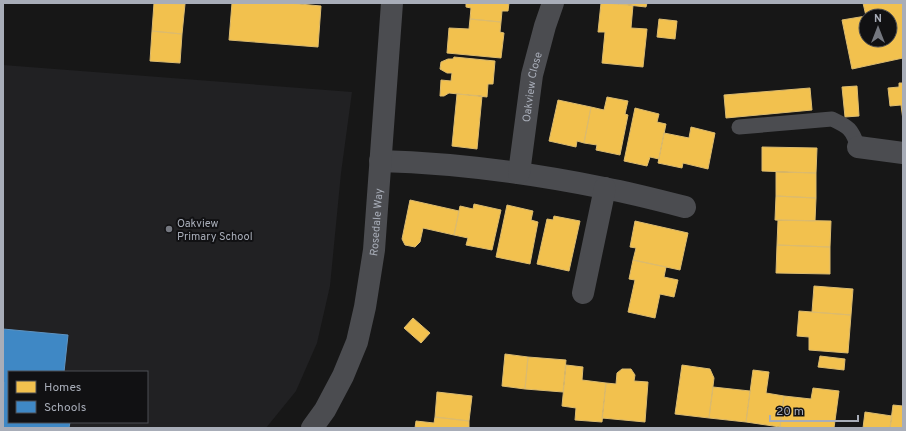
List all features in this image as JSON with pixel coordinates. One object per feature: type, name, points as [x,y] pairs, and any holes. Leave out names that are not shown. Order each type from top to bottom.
[{"type":"street","name":"Rosedale Way","points":[[312,428],[325,410],[343,376],[357,342],[365,307],[374,250],[392,3]]},
{"type":"street","name":"Oakview Close","points":[[519,173],[532,75],[545,26],[553,3]]},
{"type":"street","points":[[858,147],[903,153]]},
{"type":"street","points":[[380,161],[425,162],[519,173],[605,188],[685,207]]},
{"type":"street","points":[[583,292],[605,188]]},
{"type":"lane","points":[[739,128],[832,119],[845,125],[854,134],[858,147]]},
{"type":"shaded area","name":"Oakview Primary School","points":[[3,65],[352,92],[341,173],[330,286],[317,343],[296,391],[266,428],[3,428]]},
{"type":"building: Homes","points":[[154,3],[185,4],[182,34],[152,31]]},
{"type":"building: Homes","points":[[232,3],[289,3],[321,6],[318,47],[229,40]]},
{"type":"building: Homes","points":[[466,3],[509,3],[508,11],[502,11],[501,22],[470,19],[471,8],[466,7]]},
{"type":"building: Homes","points":[[601,3],[633,5],[631,28],[647,29],[643,67],[602,63],[605,32],[598,32]]},
{"type":"building: Homes","points":[[609,3],[647,3],[646,7]]},
{"type":"building: Homes","points":[[863,3],[903,3],[903,58],[852,69],[842,20],[858,17],[858,48],[898,48],[898,8],[864,8]]},
{"type":"building: Homes","points":[[470,19],[501,22],[500,32],[504,33],[501,58],[447,53],[449,28],[469,29]]},
{"type":"building: Homes","points":[[659,19],[677,21],[675,39],[657,37]]},
{"type":"building: Homes","points":[[152,31],[182,34],[180,63],[150,61]]},
{"type":"building: Homes","points":[[454,57],[495,61],[493,84],[488,84],[487,97],[449,93],[444,96],[440,96],[441,80],[451,81],[452,73],[447,73],[440,69],[441,62],[448,59],[453,59]]},
{"type":"building: Homes","points":[[899,83],[903,83],[903,120],[901,105],[890,106],[888,88],[899,87]]},
{"type":"building: Homes","points":[[857,86],[859,116],[845,117],[842,87]]},
{"type":"building: Homes","points":[[810,88],[812,110],[726,118],[724,95]]},
{"type":"building: Homes","points":[[457,94],[482,96],[477,149],[452,146]]},
{"type":"building: Homes","points":[[607,97],[628,101],[625,114],[628,115],[620,155],[596,150],[597,145],[584,143],[591,107],[604,110]]},
{"type":"building: Homes","points":[[558,100],[591,107],[584,143],[577,141],[576,147],[549,141]]},
{"type":"building: Homes","points":[[635,108],[659,114],[657,122],[666,124],[659,159],[650,157],[647,166],[624,161]]},
{"type":"building: Homes","points":[[691,127],[715,133],[708,169],[683,163],[682,168],[658,163],[664,133],[689,138]]},
{"type":"building: Homes","points":[[762,147],[817,148],[816,173],[762,171]]},
{"type":"building: Homes","points":[[776,172],[816,173],[816,198],[776,196]]},
{"type":"building: Homes","points":[[776,196],[816,198],[815,221],[775,220]]},
{"type":"building: Homes","points":[[410,200],[459,211],[454,235],[423,228],[420,242],[415,247],[405,245],[402,239]]},
{"type":"building: Homes","points":[[474,204],[501,210],[492,250],[466,245],[468,238],[454,235],[460,206],[473,209]]},
{"type":"building: Homes","points":[[507,205],[533,211],[531,220],[538,222],[530,264],[496,257]]},
{"type":"building: Homes","points":[[554,216],[580,221],[569,271],[537,264],[547,219],[553,220]]},
{"type":"building: Homes","points":[[778,220],[831,221],[830,247],[777,245]]},
{"type":"building: Homes","points":[[635,221],[688,233],[680,270],[633,260],[636,248],[630,247]]},
{"type":"building: Homes","points":[[777,245],[830,247],[830,274],[776,273]]},
{"type":"building: Homes","points":[[633,260],[666,267],[664,277],[678,280],[674,297],[660,294],[655,318],[628,312],[635,280],[629,279]]},
{"type":"building: Homes","points":[[814,286],[853,289],[851,315],[812,312]]},
{"type":"building: Homes","points":[[799,311],[851,315],[848,353],[809,350],[809,337],[797,336]]},
{"type":"building: Homes","points":[[413,318],[430,333],[421,343],[404,328]]},
{"type":"building: Homes","points":[[505,354],[528,357],[525,389],[502,386]]},
{"type":"building: Homes","points":[[820,356],[845,359],[844,370],[818,367]]},
{"type":"building: Homes","points":[[528,357],[566,360],[563,392],[525,389]]},
{"type":"building: Homes","points":[[566,365],[583,367],[582,380],[606,383],[602,422],[575,420],[576,408],[562,406]]},
{"type":"building: Homes","points":[[682,365],[710,369],[714,378],[709,418],[675,414]]},
{"type":"building: Homes","points":[[622,369],[631,369],[635,375],[634,381],[648,382],[645,422],[602,418],[606,383],[616,384],[617,373]]},
{"type":"building: Homes","points":[[753,370],[769,372],[766,393],[784,396],[780,427],[746,422]]},
{"type":"building: Homes","points":[[713,387],[750,391],[746,422],[709,418]]},
{"type":"building: Homes","points":[[813,388],[839,391],[834,428],[780,427],[784,396],[811,399]]},
{"type":"building: Homes","points":[[437,392],[472,396],[469,421],[435,417]]},
{"type":"building: Homes","points":[[893,405],[903,406],[903,428],[890,428]]},
{"type":"building: Homes","points":[[865,412],[892,416],[890,428],[863,428]]},
{"type":"building: Homes","points":[[435,417],[469,421],[469,428],[415,428],[416,421],[434,423]]},
{"type":"building: Schools","points":[[3,329],[68,335],[64,371],[8,371],[8,423],[70,423],[69,428],[3,428]]},
{"type":"place","name":"Oakview Primary School","points":[[169,229]]}]
